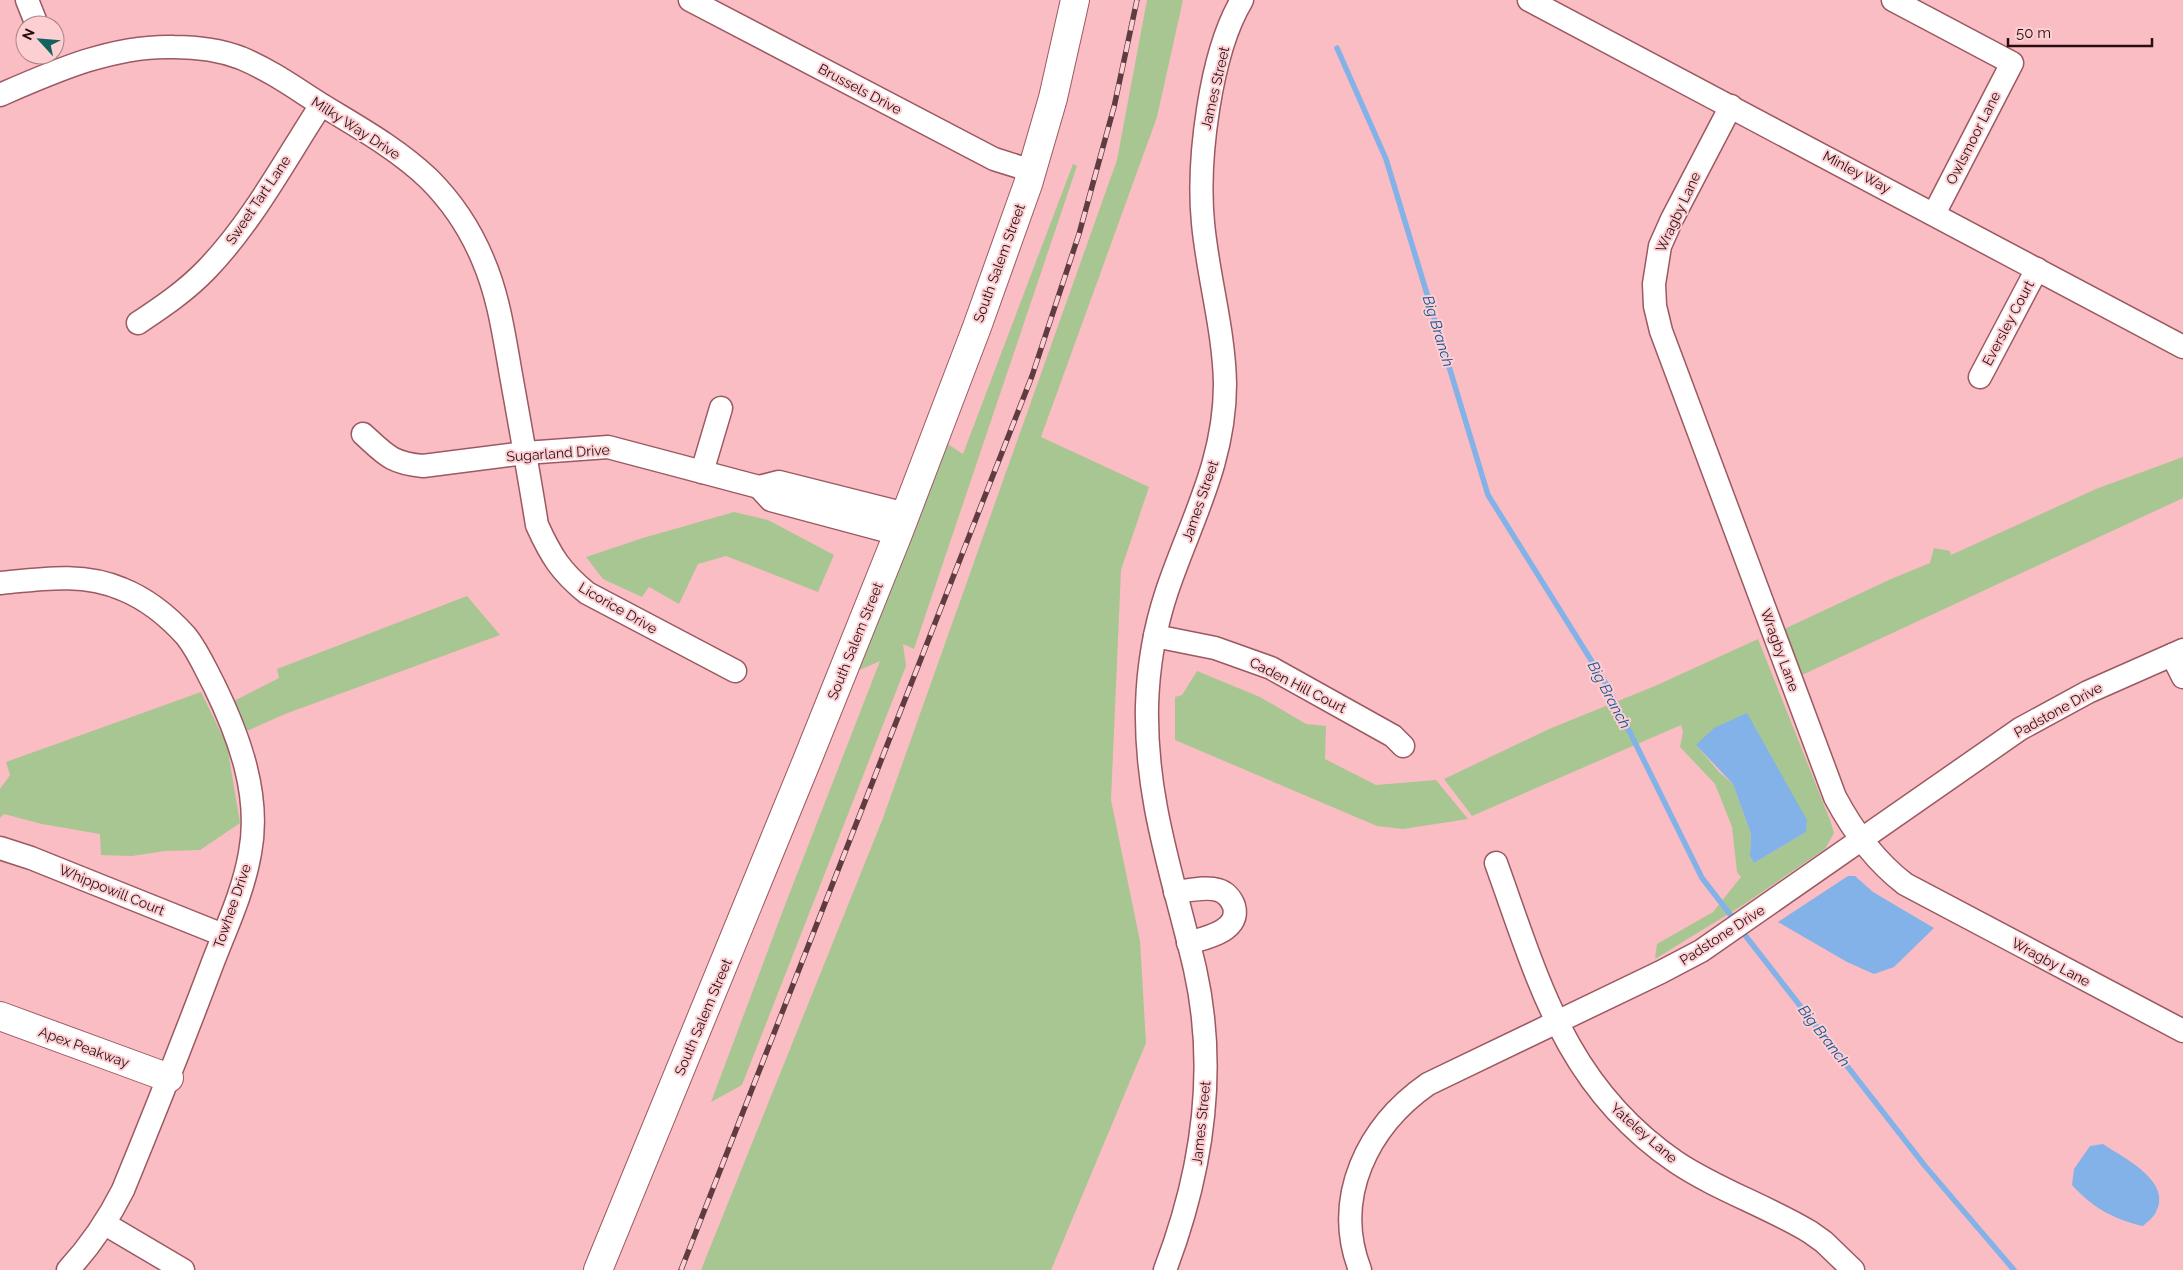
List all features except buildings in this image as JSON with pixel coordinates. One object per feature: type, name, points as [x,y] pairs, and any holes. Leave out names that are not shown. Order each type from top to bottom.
[{"type":"main road","name":"South Salem Street","points":[[598,1270],[715,989],[902,524],[977,327],[1032,171],[1053,98],[1075,0]]},
{"type":"main road","name":"Apex Peakway","points":[[0,1016],[169,1078]]},
{"type":"street","points":[[26,0],[33,15]]},
{"type":"street","name":"Brussels Drive","points":[[690,0],[994,159],[1032,171]]},
{"type":"street","name":"Minley Way","points":[[1529,0],[2183,347]]},
{"type":"street","name":"Owlsmoor Lane","points":[[1893,0],[2012,63],[1934,214]]},
{"type":"street","name":"James Street","points":[[1165,1270],[1186,1212],[1195,1174],[1206,1099],[1204,1033],[1201,1001],[1156,816],[1149,769],[1147,704],[1155,636],[1166,593],[1208,488],[1222,418],[1225,387],[1223,352],[1203,223],[1202,165],[1203,140],[1215,76],[1235,6]]},
{"type":"street","name":"Milky Way Drive","points":[[65,61],[132,49],[173,46],[197,48],[241,58],[271,73],[368,133],[429,179],[452,206],[469,231],[483,260],[498,301],[525,453]]},
{"type":"street","name":"Milky Way Drive","points":[[0,95],[50,65]]},
{"type":"street","name":"Sweet Tart Lane","points":[[138,323],[176,298],[205,271],[233,240],[322,104]]},
{"type":"street","name":"Wragby Lane","points":[[1731,106],[1664,234],[1655,269],[1655,306],[1666,346],[1829,784],[1841,808],[1863,840],[1890,872],[1913,889],[2183,1031]]},
{"type":"street","name":"Eversley Court","points":[[1980,377],[2037,269]]},
{"type":"street","points":[[702,472],[721,408]]},
{"type":"street","name":"Sugarland Drive","points":[[363,434],[391,460],[423,466],[525,453],[608,447],[759,487],[771,500],[902,524]]},
{"type":"street","name":"Licorice Drive","points":[[525,453],[537,525],[550,554],[566,576],[587,593],[736,671]]},
{"type":"street","name":"Towhee Drive","points":[[0,583],[50,577],[74,578],[120,588],[140,598],[163,614],[186,637],[200,656],[227,712],[244,762],[251,792],[253,825],[250,852],[244,878],[224,935],[169,1078],[123,1190],[105,1224],[89,1247],[68,1270]]},
{"type":"street","name":"Caden Hill Court","points":[[1155,636],[1215,648],[1271,668],[1394,736],[1402,746]]},
{"type":"street","points":[[2178,653],[2183,677]]},
{"type":"street","name":"Padstone Drive","points":[[1360,1270],[1351,1227],[1351,1203],[1361,1167],[1379,1129],[1409,1098],[1428,1084],[1701,951],[2036,720],[2088,692],[2178,653]]},
{"type":"street","name":"Whippowill Court","points":[[0,848],[31,858],[224,935]]},
{"type":"street","name":"Yateley Lane","points":[[1496,864],[1540,985],[1556,1023],[1580,1066],[1611,1106],[1651,1143],[1694,1172],[1810,1232],[1824,1242],[1854,1270]]},
{"type":"street","points":[[1175,892],[1205,888],[1217,890],[1230,899],[1234,907],[1234,916],[1229,926],[1218,934],[1188,943]]},
{"type":"street","points":[[105,1224],[183,1270]]},
{"type":"green space","points":[[1147,0],[1183,0],[1157,117],[1041,437],[1149,487],[1121,570],[1111,800],[1140,941],[1146,1043],[1051,1270],[701,1270],[883,818],[1117,160]]},
{"type":"green space","points":[[1073,164],[1077,166],[914,649],[903,644],[906,666],[742,1085],[711,1102],[880,661],[855,672],[946,443],[963,454]]},
{"type":"green space","points":[[2183,457],[2183,498],[1802,675],[1782,630],[1891,579],[1930,563],[1934,548],[1950,551],[1951,555],[2096,489]]},
{"type":"green space","points":[[734,512],[768,520],[834,555],[818,592],[726,556],[698,564],[679,604],[649,587],[642,597],[603,579],[586,557],[643,538]]},
{"type":"green space","points":[[467,596],[500,635],[285,714],[247,731],[232,702],[279,678],[277,669]]},
{"type":"green space","points":[[1758,639],[1834,833],[1825,849],[1743,905],[1655,959],[1657,944],[1713,912],[1741,877],[1737,872],[1732,827],[1715,784],[1680,747],[1683,732],[1681,725],[1472,816],[1444,779],[1549,729],[1655,686]],"holes":[[[1696,745],[1806,832],[1754,863],[1750,856],[1751,834],[1733,784],[1719,772]]]},
{"type":"green space","points":[[1197,671],[1260,697],[1306,724],[1326,726],[1325,759],[1376,785],[1436,780],[1468,819],[1403,829],[1377,826],[1175,740],[1175,697],[1182,695]]},
{"type":"green space","points":[[201,692],[227,745],[240,823],[200,850],[165,851],[132,856],[101,855],[100,834],[42,824],[4,814],[0,818],[0,789],[10,775],[6,762]]},
{"type":"water","points":[[1747,713],[1807,820],[1806,832],[1754,863],[1750,856],[1751,834],[1733,784],[1696,745],[1714,728]]},
{"type":"water","points":[[1848,876],[1855,876],[1873,892],[1934,928],[1894,967],[1874,974],[1847,962],[1778,922]]},
{"type":"water","points":[[2103,1144],[2143,1171],[2158,1190],[2159,1201],[2156,1212],[2143,1226],[2104,1212],[2072,1185],[2074,1169],[2090,1146]]},
{"type":"waterway","name":"Big Branch","points":[[1337,48],[1386,159],[1488,495],[1606,684],[1702,878],[1736,922]]},
{"type":"waterway","name":"Big Branch","points":[[1741,930],[1925,1166],[2014,1270]]},
{"type":"railway","points":[[681,1270],[1032,376],[1079,234],[1114,107],[1137,0]]}]
